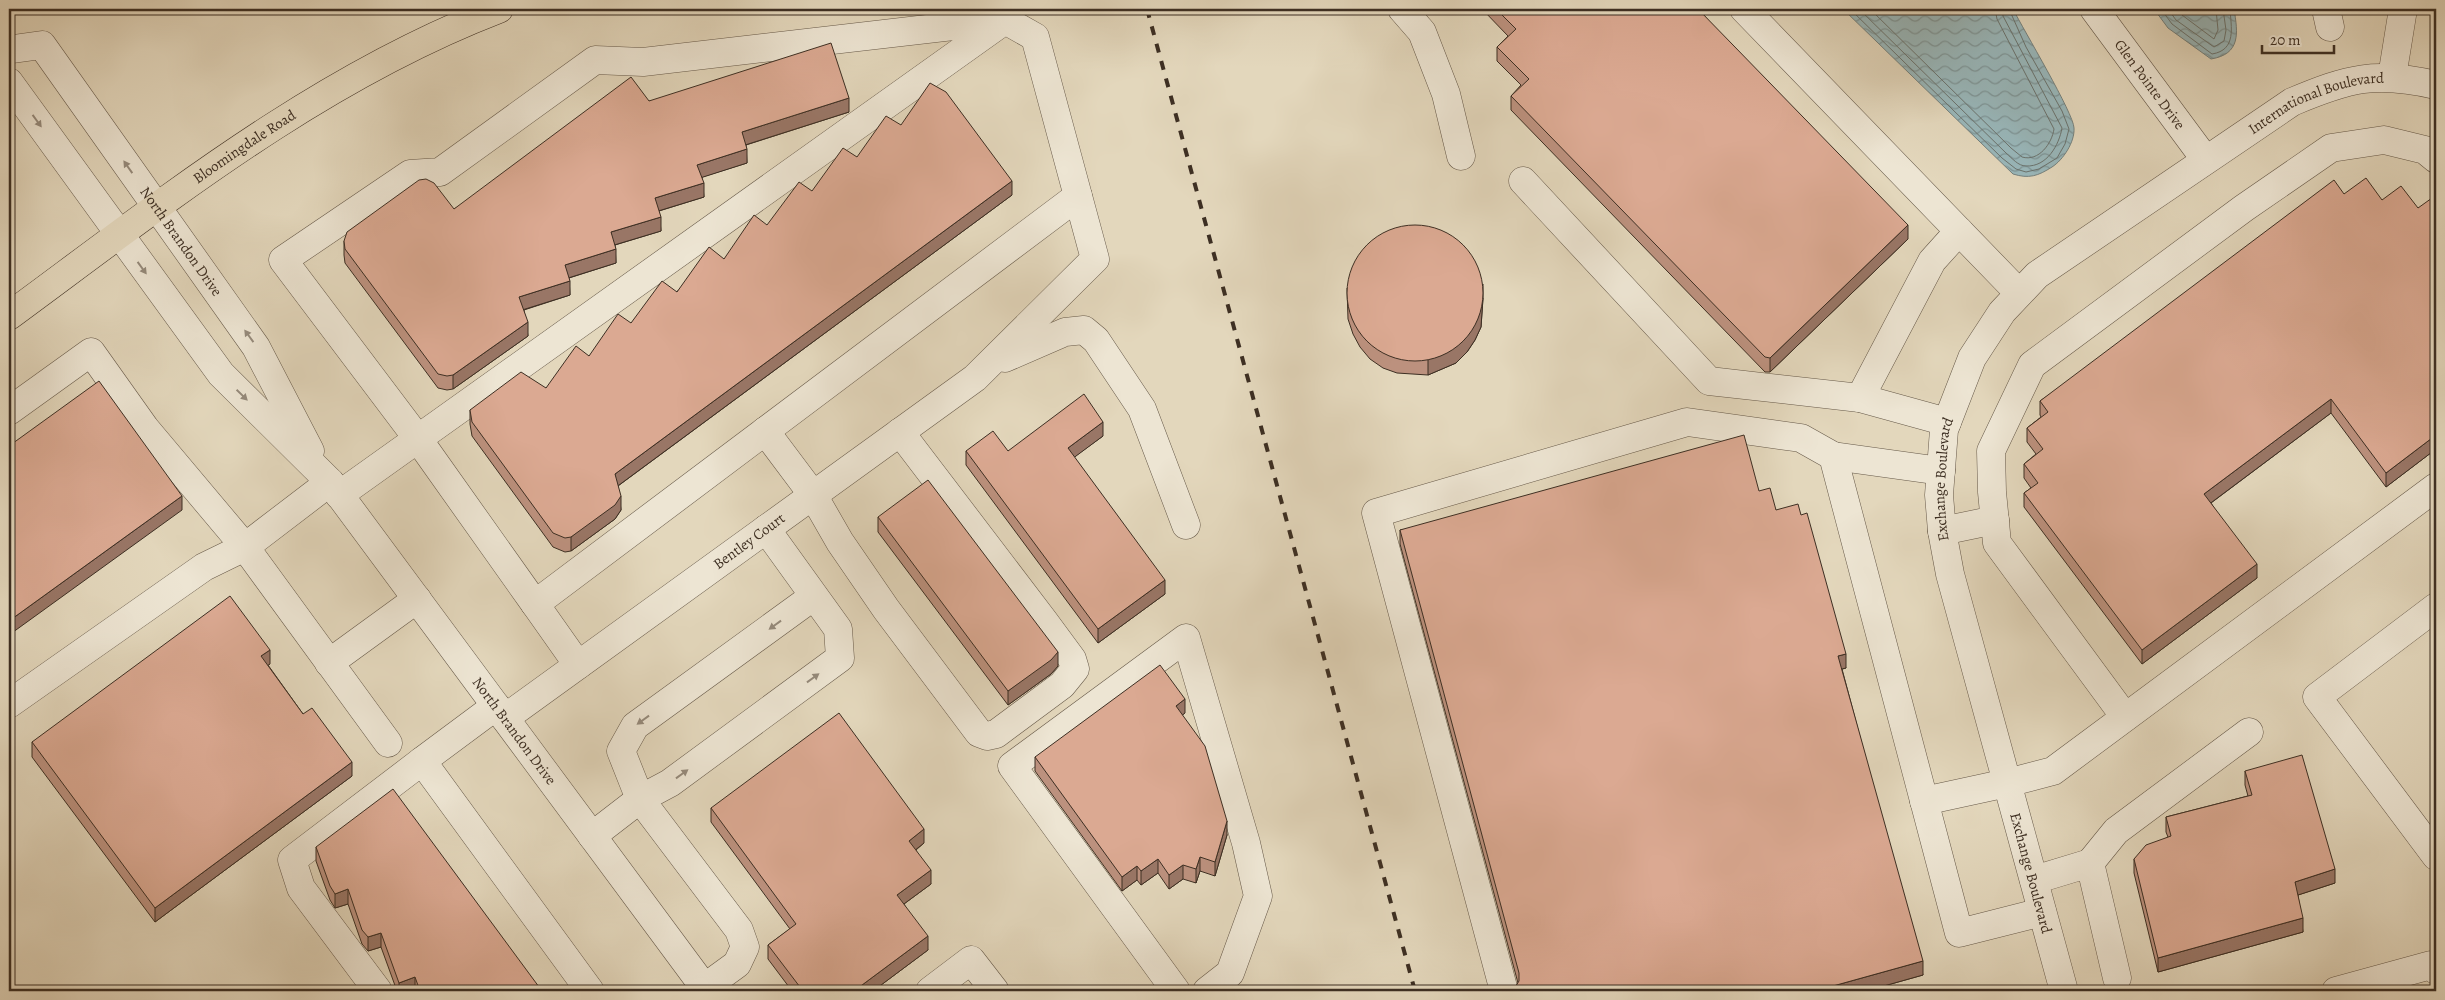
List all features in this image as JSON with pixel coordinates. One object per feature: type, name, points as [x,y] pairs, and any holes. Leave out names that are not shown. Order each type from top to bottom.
[{"type":"main road","name":"Bloomingdale Road","points":[[9,316],[156,207],[271,127],[333,89],[438,36],[499,9]]},
{"type":"street","points":[[1402,9],[1422,32],[1446,94],[1461,156]]},
{"type":"street","points":[[1744,9],[2019,293]]},
{"type":"street","name":"Glen Pointe Drive","points":[[2094,9],[2205,159]]},
{"type":"street","points":[[2392,77],[2403,9]]},
{"type":"street","points":[[9,704],[204,567],[244,547],[330,483],[418,439],[1005,20]]},
{"type":"street","points":[[578,665],[418,439],[283,260],[410,174],[440,172],[594,60],[643,62],[1005,20],[1036,37],[1095,259],[992,363]]},
{"type":"street","name":"North Brandon Drive","points":[[10,50],[42,45],[256,347],[330,483]]},
{"type":"street","name":"International Boulevard","points":[[2205,159],[2292,102],[2334,84],[2375,77],[2392,77],[2436,85]]},
{"type":"street","name":"North Brandon Drive","points":[[9,82],[118,235],[221,374],[330,483],[706,990]]},
{"type":"street","points":[[2125,717],[1997,543],[1991,451],[2032,365],[2244,208],[2331,148],[2384,140],[2425,150],[2436,159]]},
{"type":"street","name":"Exchange Boulevard","points":[[2064,991],[1950,574],[1942,531],[1939,495],[1944,430],[1972,358],[2002,312],[2019,293],[2037,275],[2062,256],[2205,159]]},
{"type":"street","points":[[1523,181],[1709,381],[1860,398],[1947,422]]},
{"type":"street","points":[[536,604],[1078,196]]},
{"type":"street","points":[[1860,398],[1932,261],[1959,231]]},
{"type":"street","points":[[992,363],[1065,332],[1084,330],[1096,340],[1142,409],[1186,525]]},
{"type":"street","points":[[9,411],[91,352],[145,428],[244,547],[388,743]]},
{"type":"street","name":"Bentley Court","points":[[378,991],[301,888],[292,860],[422,761],[578,665],[900,432],[992,363]]},
{"type":"street","points":[[1504,991],[1376,512],[1687,422],[1801,438],[1833,456],[1941,471]]},
{"type":"street","points":[[765,431],[813,495],[840,542],[886,609],[979,733],[988,736],[996,734],[1071,676],[1075,669],[1072,659],[900,432]]},
{"type":"street","points":[[1833,456],[1959,933],[2042,912]]},
{"type":"street","points":[[1924,801],[2053,771],[2436,487]]},
{"type":"street","points":[[1942,531],[1994,520]]},
{"type":"street","points":[[592,836],[640,799],[670,783],[840,658],[838,629],[766,529]]},
{"type":"street","points":[[706,990],[737,964],[745,946],[739,930],[640,799],[621,751],[636,726],[814,596]]},
{"type":"street","points":[[329,662],[417,599]]},
{"type":"street","points":[[2436,607],[2317,697],[2436,856]]},
{"type":"street","points":[[1176,991],[1012,766],[1186,638],[1246,843],[1258,896],[1230,973],[1206,991]]},
{"type":"street","points":[[2034,880],[2090,863],[2116,831],[2248,732]]},
{"type":"street","points":[[422,761],[590,991]]},
{"type":"street","points":[[2090,863],[2117,978]]},
{"type":"street","points":[[930,991],[971,960],[995,991]]},
{"type":"street","points":[[2336,991],[2431,965],[2436,970]]},
{"type":"water","points":[[1843,9],[2013,9],[2072,120],[2074,133],[2068,150],[2056,164],[2042,173],[2033,176],[2013,174]]},
{"type":"water","points":[[2154,9],[2234,9],[2236,34],[2233,47],[2221,56],[2211,59],[2168,28]]},
{"type":"building","points":[[1496,9],[1698,9],[1908,225],[1770,358],[1765,357],[1511,96],[1529,79],[1497,47],[1516,29]]},
{"type":"building","points":[[831,43],[849,98],[742,132],[747,149],[697,165],[704,183],[655,198],[661,217],[611,232],[616,249],[565,265],[570,281],[519,297],[528,322],[453,375],[438,374],[345,249],[344,241],[347,232],[419,180],[426,179],[434,183],[454,209],[631,77],[649,101]]},
{"type":"building","points":[[930,83],[946,92],[1012,181],[615,474],[621,496],[615,505],[571,537],[565,538],[553,533],[472,422],[470,410],[521,372],[546,388],[576,346],[589,356],[618,314],[631,323],[662,281],[677,292],[709,247],[724,259],[754,215],[767,225],[799,182],[812,191],[843,148],[857,157],[886,116],[901,125]]},
{"type":"building","points":[[2366,178],[2382,200],[2401,186],[2418,208],[2432,198],[2436,204],[2436,435],[2386,473],[2331,399],[2204,494],[2257,564],[2142,650],[2024,493],[2038,483],[2024,464],[2043,449],[2027,428],[2048,412],[2040,401],[2334,180],[2344,194]]},
{"type":"building","points":[[1415,225],[1441,231],[1463,245],[1477,267],[1483,293],[1477,319],[1463,341],[1441,355],[1415,361],[1389,355],[1367,341],[1353,319],[1347,293],[1353,267],[1367,245],[1389,231]]},
{"type":"building","points":[[99,381],[182,496],[9,621],[9,446]]},
{"type":"building","points":[[1084,394],[1103,422],[1068,448],[1165,580],[1098,629],[966,451],[993,431],[1008,451]]},
{"type":"building","points":[[1744,435],[1759,491],[1770,488],[1776,510],[1798,504],[1801,515],[1807,513],[1846,654],[1838,656],[1923,961],[1815,991],[1515,991],[1514,989],[1519,981],[1519,973],[1400,530]]},
{"type":"building","points":[[928,480],[1058,652],[1051,660],[1008,691],[878,517]]},
{"type":"building","points":[[230,596],[270,650],[261,656],[303,714],[312,708],[352,762],[155,908],[32,742]]},
{"type":"building","points":[[1160,665],[1185,699],[1176,706],[1205,746],[1227,821],[1215,862],[1200,857],[1196,869],[1183,865],[1169,875],[1158,859],[1141,871],[1137,866],[1122,877],[1035,757]]},
{"type":"building","points":[[839,713],[924,829],[909,841],[931,870],[897,895],[928,936],[854,991],[803,991],[768,945],[796,924],[711,808]]},
{"type":"building","points":[[2302,755],[2335,869],[2295,882],[2303,918],[2158,958],[2134,859],[2146,845],[2171,836],[2166,817],[2252,795],[2245,771]]},
{"type":"building","points":[[393,789],[542,991],[420,991],[415,977],[399,983],[381,933],[368,937],[362,930],[348,889],[335,894],[330,886],[316,847]]},
{"type":"railway","points":[[1147,9],[1415,991]]}]
